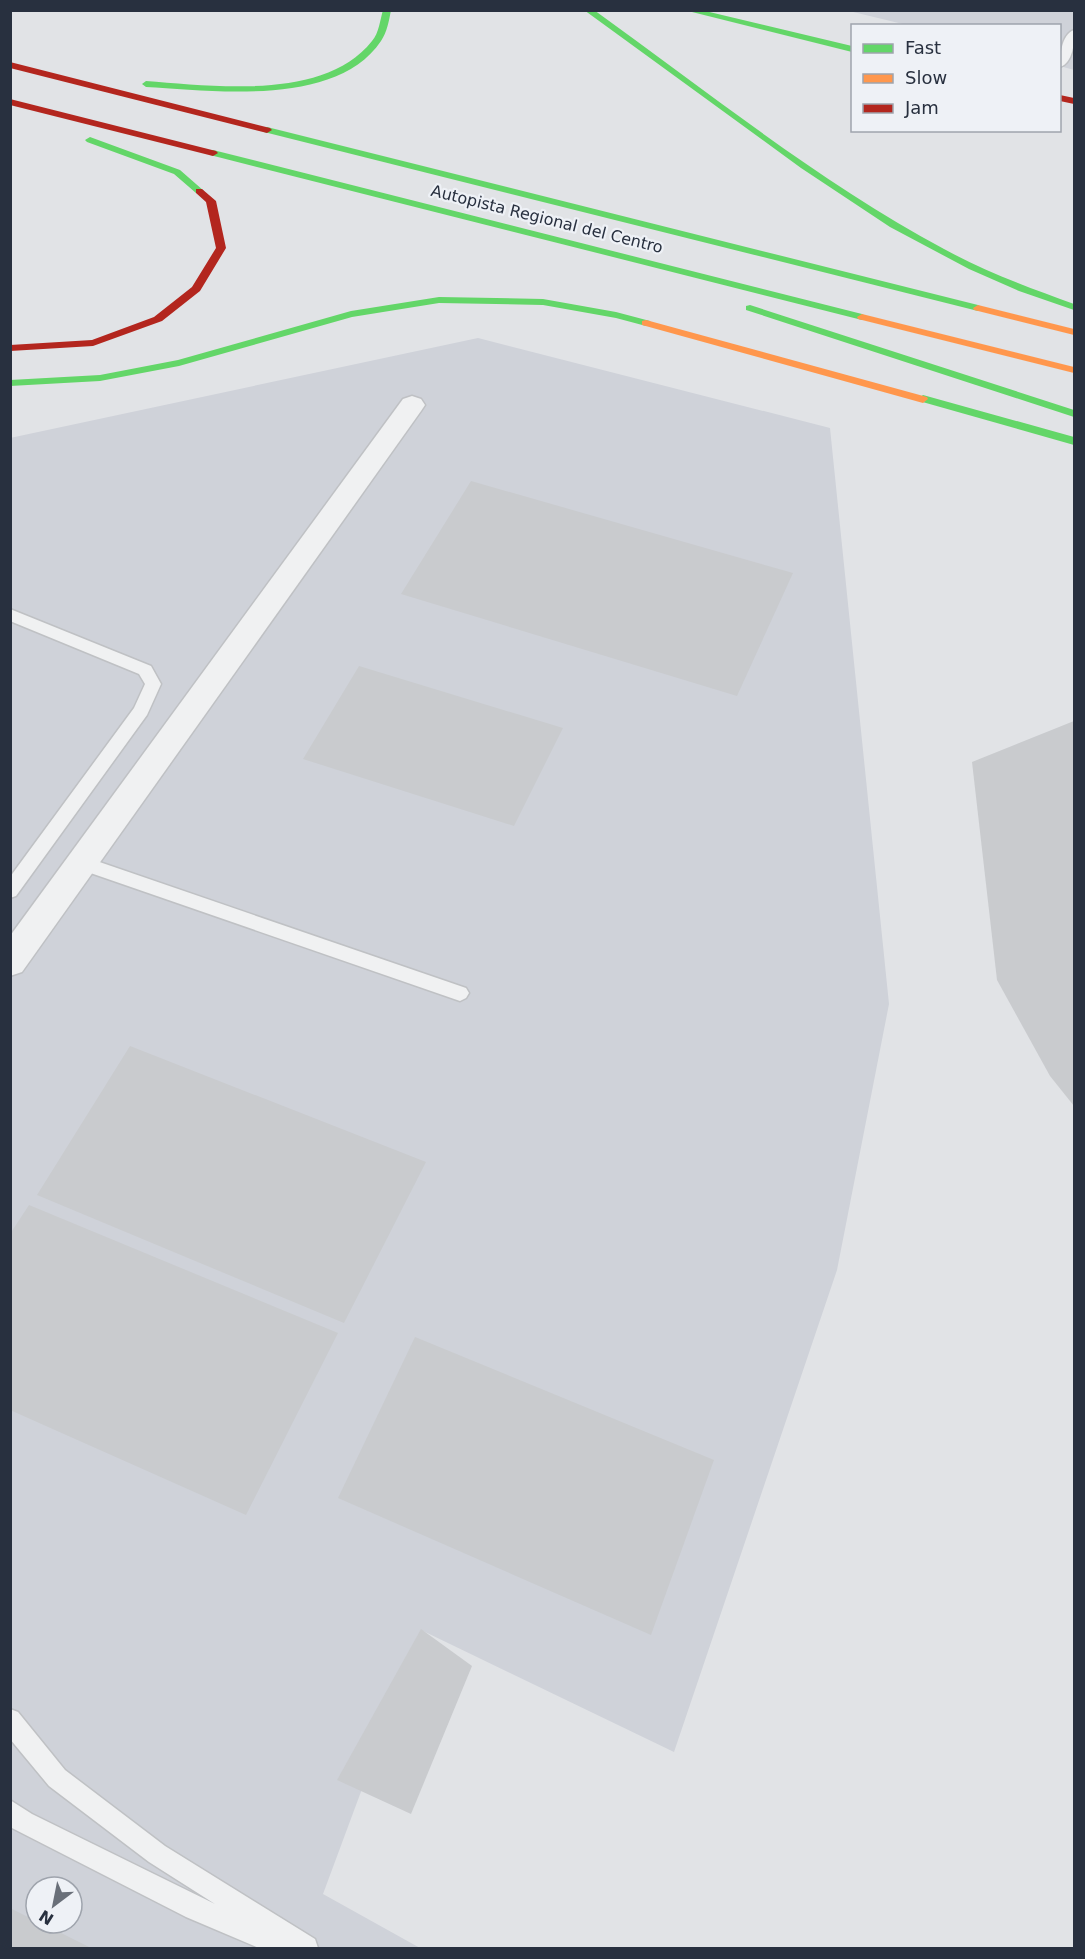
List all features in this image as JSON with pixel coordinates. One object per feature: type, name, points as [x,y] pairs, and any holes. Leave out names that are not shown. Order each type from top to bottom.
[{"type":"main road","points":[[66,79],[213,87],[296,84],[336,73],[364,57],[381,33],[387,10]]},
{"type":"main road","points":[[588,10],[862,208],[943,254],[1074,307]]},
{"type":"main road","points":[[688,10],[851,49]]},
{"type":"main road","name":"Autopista Regional del Centro","points":[[10,65],[1074,332]]},
{"type":"main road","name":"Autopista Regional del Centro","points":[[10,102],[1074,370]]},
{"type":"main road","points":[[10,348],[93,343],[158,319],[196,289],[220,248],[211,201],[177,172],[74,135],[35,108]]},
{"type":"main road","points":[[454,212],[680,285]]},
{"type":"main road","points":[[10,382],[100,378],[122,374],[178,363],[351,314],[439,300],[543,302],[616,315],[1074,441]]},
{"type":"main road","points":[[736,304],[1074,414]]},
{"type":"street","points":[[10,962],[412,405]]},
{"type":"lane","points":[[1061,60],[1074,33]]},
{"type":"lane","points":[[10,615],[145,670],[153,684],[141,711],[10,891]]},
{"type":"lane","points":[[82,863],[460,993]]},
{"type":"lane","points":[[10,1720],[57,1778],[66,1785],[157,1854],[306,1948]]},
{"type":"lane","points":[[10,1812],[24,1822],[195,1908],[286,1948]]},
{"type":"shaded area","points":[[849,11],[1074,11],[1074,70],[1061,66],[1061,24],[903,24]]},
{"type":"shaded area","points":[[478,338],[830,428],[889,1004],[837,1270],[674,1752],[421,1630],[323,1894],[420,1948],[11,1948],[10,438]]},
{"type":"building","points":[[471,481],[793,573],[737,696],[401,594]]},
{"type":"building","points":[[359,666],[563,728],[514,826],[303,759]]},
{"type":"building","points":[[1074,721],[1074,1106],[1050,1076],[997,980],[972,762]]},
{"type":"building","points":[[130,1046],[426,1162],[344,1323],[37,1195]]},
{"type":"building","points":[[29,1205],[338,1333],[246,1515],[10,1410],[10,1234]]},
{"type":"building","points":[[415,1337],[714,1460],[651,1635],[338,1498]]},
{"type":"building","points":[[421,1629],[472,1666],[411,1814],[337,1780]]},
{"type":"building","points":[[10,1908],[24,1915],[24,1935],[65,1935],[91,1948],[10,1948]]},
{"type":"traffic: fast","points":[[146,84],[204,88],[270,87],[303,83],[333,74],[358,61],[377,41],[387,10]]},
{"type":"traffic: fast","points":[[588,10],[761,136],[894,224],[973,267],[1074,307]]},
{"type":"traffic: fast","points":[[688,10],[851,49]]},
{"type":"traffic: fast","points":[[267,130],[978,308]]},
{"type":"traffic: fast","points":[[90,140],[177,172],[199,191]]},
{"type":"traffic: fast","points":[[213,153],[862,317]]},
{"type":"traffic: fast","points":[[10,383],[100,378],[179,363],[351,314],[439,300],[543,302],[616,315],[646,323]]},
{"type":"traffic: fast","points":[[750,308],[1074,414]]},
{"type":"traffic: fast","points":[[923,399],[1074,441]]},
{"type":"traffic: slow","points":[[978,308],[1074,332]]},
{"type":"traffic: slow","points":[[862,317],[1074,370]]},
{"type":"traffic: slow","points":[[646,323],[923,399]]},
{"type":"traffic: jam","points":[[10,65],[267,130]]},
{"type":"traffic: jam","points":[[1061,98],[1074,101]]},
{"type":"traffic: jam","points":[[10,102],[213,153]]},
{"type":"traffic: jam","points":[[10,348],[93,343],[158,319],[196,289],[221,248],[211,201],[199,191]]}]
